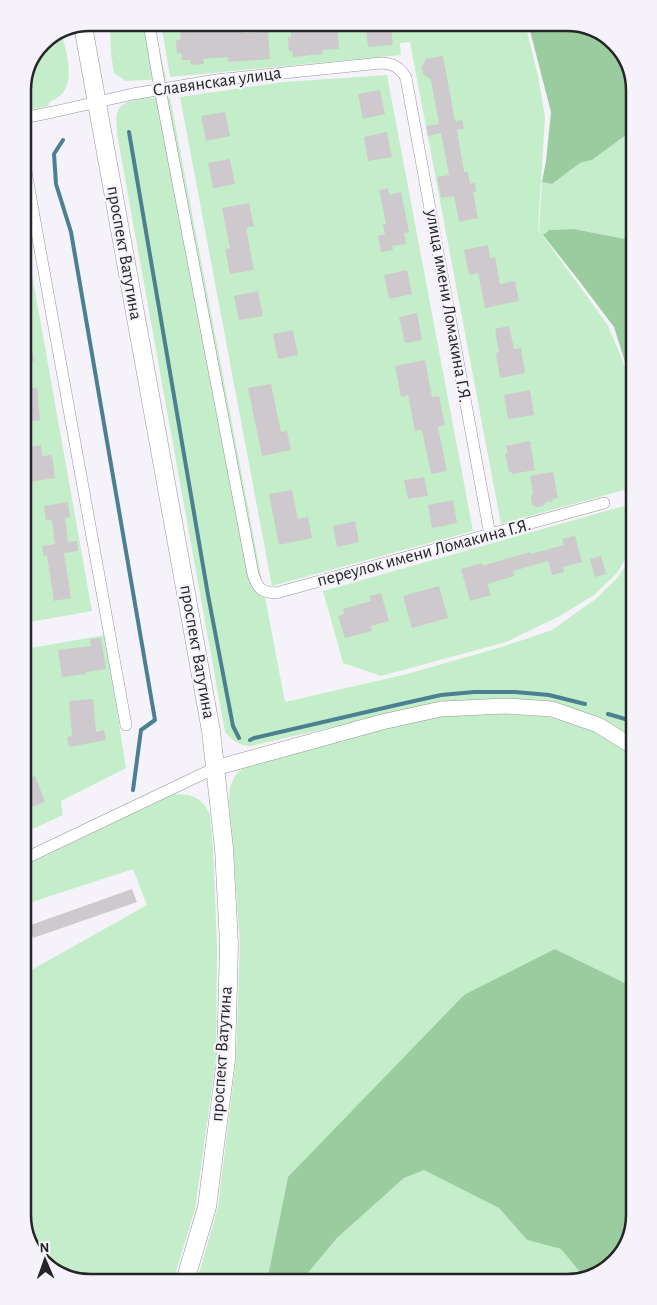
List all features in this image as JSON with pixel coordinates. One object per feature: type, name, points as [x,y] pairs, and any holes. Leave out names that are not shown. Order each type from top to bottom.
[{"type":"main road","name":"проспект Ватутина","points":[[84,32],[211,731],[224,848],[229,944],[226,1060],[207,1207],[187,1274]]},
{"type":"street","points":[[150,31],[160,89]]},
{"type":"street","name":"Славянская улица","points":[[31,116],[133,94],[216,80],[387,62],[397,66],[406,78]]},
{"type":"street","name":"улица имени Ломакина Г.Я.","points":[[406,78],[490,535]]},
{"type":"street","name":"переулок имени Ломакина Г.Я.","points":[[160,89],[257,586],[266,593],[276,593],[604,503]]},
{"type":"street","points":[[31,199],[126,725]]},
{"type":"street","points":[[31,856],[215,768],[382,722],[441,709],[506,706],[552,710],[598,725],[626,742]]},
{"type":"green space","points":[[110,31],[156,31],[166,79],[126,81],[114,73]]},
{"type":"green space","points":[[162,31],[527,31],[538,76],[545,117],[538,229],[542,235],[539,229],[542,182],[552,184],[580,163],[592,160],[626,135],[626,239],[574,229],[549,230],[543,236],[607,324],[626,371],[626,489],[501,524],[410,42],[400,43],[401,55],[170,77]]},
{"type":"green space","points":[[530,31],[570,31],[593,37],[605,46],[618,61],[625,79],[626,135],[592,160],[580,163],[552,184],[542,182],[551,112]]},
{"type":"green space","points":[[63,38],[68,66],[68,83],[60,96],[50,102],[48,106],[31,109],[33,75],[37,64],[44,55]]},
{"type":"green space","points":[[387,75],[473,531],[272,586],[180,97],[284,82]]},
{"type":"green space","points":[[170,97],[285,702],[407,674],[505,646],[552,630],[597,598],[618,577],[626,565],[626,734],[602,718],[553,704],[381,716],[251,746],[236,742],[225,732],[117,134],[118,110],[127,102]]},
{"type":"green space","points":[[574,229],[626,239],[626,365],[614,327],[543,235],[549,230]]},
{"type":"green space","points":[[31,269],[92,611],[31,622]]},
{"type":"green space","points":[[626,505],[626,558],[617,573],[594,595],[560,616],[506,642],[381,676],[343,663],[323,591]]},
{"type":"green space","points":[[105,635],[126,768],[61,801],[63,815],[31,830],[31,648]]},
{"type":"green space","points":[[506,714],[549,717],[594,730],[626,749],[626,984],[555,949],[288,1177],[268,1274],[199,1274],[218,1207],[236,1060],[240,943],[229,801],[230,787],[235,776],[250,764],[443,715]]},
{"type":"green space","points":[[174,794],[189,795],[198,799],[206,807],[210,815],[217,945],[216,1059],[195,1209],[175,1274],[87,1274],[72,1271],[58,1264],[44,1250],[39,1244],[32,1226],[31,970],[147,905],[133,869],[31,902],[31,863]]},
{"type":"green space","points":[[555,949],[626,984],[626,1214],[623,1233],[616,1247],[599,1264],[580,1272],[561,1249],[527,1240],[499,1208],[424,1170],[404,1178],[337,1238],[307,1274],[268,1274],[288,1177],[464,995]]},
{"type":"green space","points":[[424,1169],[499,1208],[527,1240],[561,1249],[580,1272],[566,1274],[307,1274],[337,1238],[404,1178]]},
{"type":"building","points":[[338,31],[339,49],[322,50],[323,54],[293,57],[292,51],[289,51],[288,38],[291,37],[291,32]]},
{"type":"building","points":[[366,31],[392,31],[393,45],[368,47]]},
{"type":"building","points":[[180,32],[268,32],[270,59],[228,62],[228,57],[203,59],[204,64],[191,65],[190,60],[182,60],[182,53],[177,54],[176,40],[181,39]]},
{"type":"building","points":[[443,56],[455,121],[462,120],[464,129],[457,130],[464,172],[468,172],[470,184],[475,183],[476,192],[473,192],[478,218],[459,222],[454,196],[441,198],[437,177],[449,175],[441,133],[428,136],[426,126],[439,124],[431,80],[423,74],[422,67],[426,59]]},
{"type":"building","points":[[380,90],[385,114],[363,119],[358,94]]},
{"type":"building","points":[[225,112],[230,136],[206,141],[201,116]]},
{"type":"building","points":[[387,132],[392,157],[368,161],[364,137]]},
{"type":"building","points":[[230,159],[235,184],[213,188],[208,163]]},
{"type":"building","points":[[388,188],[389,195],[401,192],[409,232],[404,233],[406,244],[392,246],[393,250],[381,252],[378,236],[385,234],[383,224],[386,224],[379,190]]},
{"type":"building","points":[[249,203],[254,226],[246,228],[254,270],[230,274],[225,249],[230,248],[222,208]]},
{"type":"building","points":[[488,245],[490,258],[495,257],[500,284],[515,281],[519,301],[485,308],[478,273],[469,275],[464,250]]},
{"type":"building","points":[[407,270],[412,294],[389,299],[384,275]]},
{"type":"building","points":[[258,291],[263,316],[239,320],[234,296]]},
{"type":"building","points":[[417,313],[422,340],[405,343],[399,317]]},
{"type":"building","points":[[509,326],[514,349],[521,348],[525,373],[500,378],[496,353],[499,352],[495,329]]},
{"type":"building","points":[[293,330],[298,355],[278,359],[273,334]]},
{"type":"building","points":[[31,343],[34,361],[31,361]]},
{"type":"building","points":[[425,360],[432,397],[439,396],[445,425],[438,427],[447,471],[431,474],[422,430],[415,431],[408,395],[401,397],[395,366]]},
{"type":"building","points":[[271,384],[281,432],[287,431],[291,450],[262,456],[248,388]]},
{"type":"building","points":[[31,388],[37,388],[40,420],[31,421]]},
{"type":"building","points":[[530,390],[534,415],[508,419],[504,395]]},
{"type":"building","points":[[530,441],[535,470],[512,474],[511,471],[509,472],[505,453],[508,453],[506,446]]},
{"type":"building","points":[[41,445],[42,456],[52,455],[55,478],[31,482],[31,447]]},
{"type":"building","points":[[553,472],[558,498],[546,502],[543,506],[537,507],[532,505],[531,497],[533,493],[530,476]]},
{"type":"building","points":[[424,477],[428,496],[408,499],[404,480]]},
{"type":"building","points":[[292,490],[298,519],[308,517],[312,538],[279,545],[269,494]]},
{"type":"building","points":[[453,500],[457,523],[432,528],[428,505]]},
{"type":"building","points":[[68,502],[70,517],[65,518],[68,542],[77,541],[78,551],[64,553],[71,598],[54,601],[47,555],[44,556],[42,546],[55,544],[52,520],[46,520],[44,506]]},
{"type":"building","points":[[355,521],[359,542],[337,547],[333,526]]},
{"type":"building","points":[[575,536],[582,562],[563,567],[564,572],[552,575],[548,561],[513,571],[514,576],[487,584],[491,595],[470,601],[461,569],[482,563],[482,566],[530,552],[531,554],[564,545],[562,539]]},
{"type":"building","points":[[601,556],[606,574],[595,577],[590,559]]},
{"type":"building","points":[[439,586],[448,618],[412,628],[403,596]]},
{"type":"building","points":[[381,593],[389,621],[371,626],[372,631],[345,638],[338,616],[344,614],[343,609],[371,601],[369,596]]},
{"type":"building","points":[[101,638],[106,669],[62,677],[58,650],[91,646],[90,639]]},
{"type":"building","points":[[93,699],[96,732],[104,730],[106,740],[69,747],[67,737],[72,736],[69,701]]},
{"type":"building","points":[[35,776],[45,802],[31,807],[31,778]]},
{"type":"building","points":[[132,889],[137,902],[33,938],[31,925]]},
{"type":"waterway","points":[[129,132],[208,595],[233,726],[239,738]]},
{"type":"waterway","points":[[63,140],[54,154],[56,184],[71,232],[155,720],[141,730],[133,790]]},
{"type":"waterway","points":[[250,740],[441,695],[474,692],[515,692],[549,695],[585,704]]},
{"type":"waterway","points":[[608,714],[626,719]]}]
